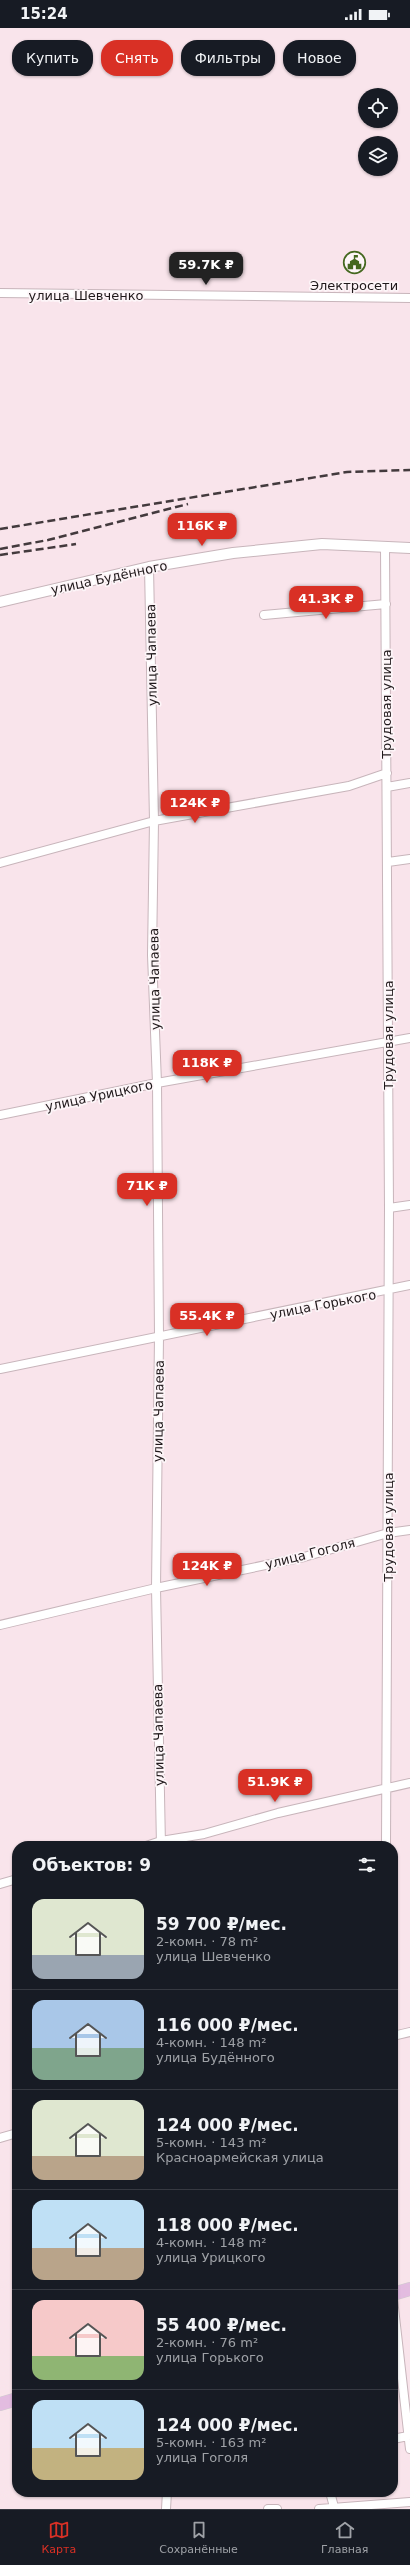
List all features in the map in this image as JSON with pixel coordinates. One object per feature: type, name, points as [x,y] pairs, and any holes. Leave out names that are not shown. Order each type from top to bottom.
[{"type":"main road","points":[[398,2293],[410,2289]]},
{"type":"main road","points":[[0,2404],[12,2400]]},
{"type":"street","name":"улица Шевченко","points":[[1,294],[410,298]]},
{"type":"street","name":"улица Будённого","points":[[0,602],[149,567],[233,553],[322,544],[410,548]]},
{"type":"street","name":"Трудовая улица","points":[[386,547],[389,1208],[386,1841]]},
{"type":"street","name":"улица Чапаева","points":[[149,567],[154,821],[152,954],[157,1083],[159,1337],[156,1588],[161,1841]]},
{"type":"street","points":[[264,615],[386,604]]},
{"type":"street","points":[[0,863],[154,821],[350,786],[387,773]]},
{"type":"street","points":[[387,787],[410,783]]},
{"type":"street","points":[[388,862],[410,859]]},
{"type":"street","name":"улица Урицкого","points":[[0,1116],[157,1083],[410,1038]]},
{"type":"street","points":[[389,1208],[410,1205]]},
{"type":"street","name":"улица Горького","points":[[0,1369],[410,1285]]},
{"type":"street","name":"улица Гоголя","points":[[0,1625],[156,1588],[304,1557],[388,1533],[410,1530]]},
{"type":"street","points":[[171,1841],[204,1834],[278,1813],[410,1783]]},
{"type":"street","points":[[0,1884],[12,1880]]},
{"type":"street","points":[[398,2035],[410,2032]]},
{"type":"street","points":[[0,2138],[12,2135]]},
{"type":"street","points":[[398,2345],[410,2449]]},
{"type":"street","points":[[398,2438],[408,2436]]},
{"type":"street","points":[[166,2509],[167,2497]]},
{"type":"street","points":[[331,2497],[334,2507]]},
{"type":"street","points":[[319,2509],[410,2502]]},
{"type":"street","points":[[268,2509],[277,2509]]},
{"type":"railway","points":[[0,529],[347,472],[410,470]]},
{"type":"railway","points":[[0,549],[48,540],[188,504]]},
{"type":"railway","points":[[0,555],[76,544]]},
{"type":"place","name":"Электросети","points":[[354,263]]}]
